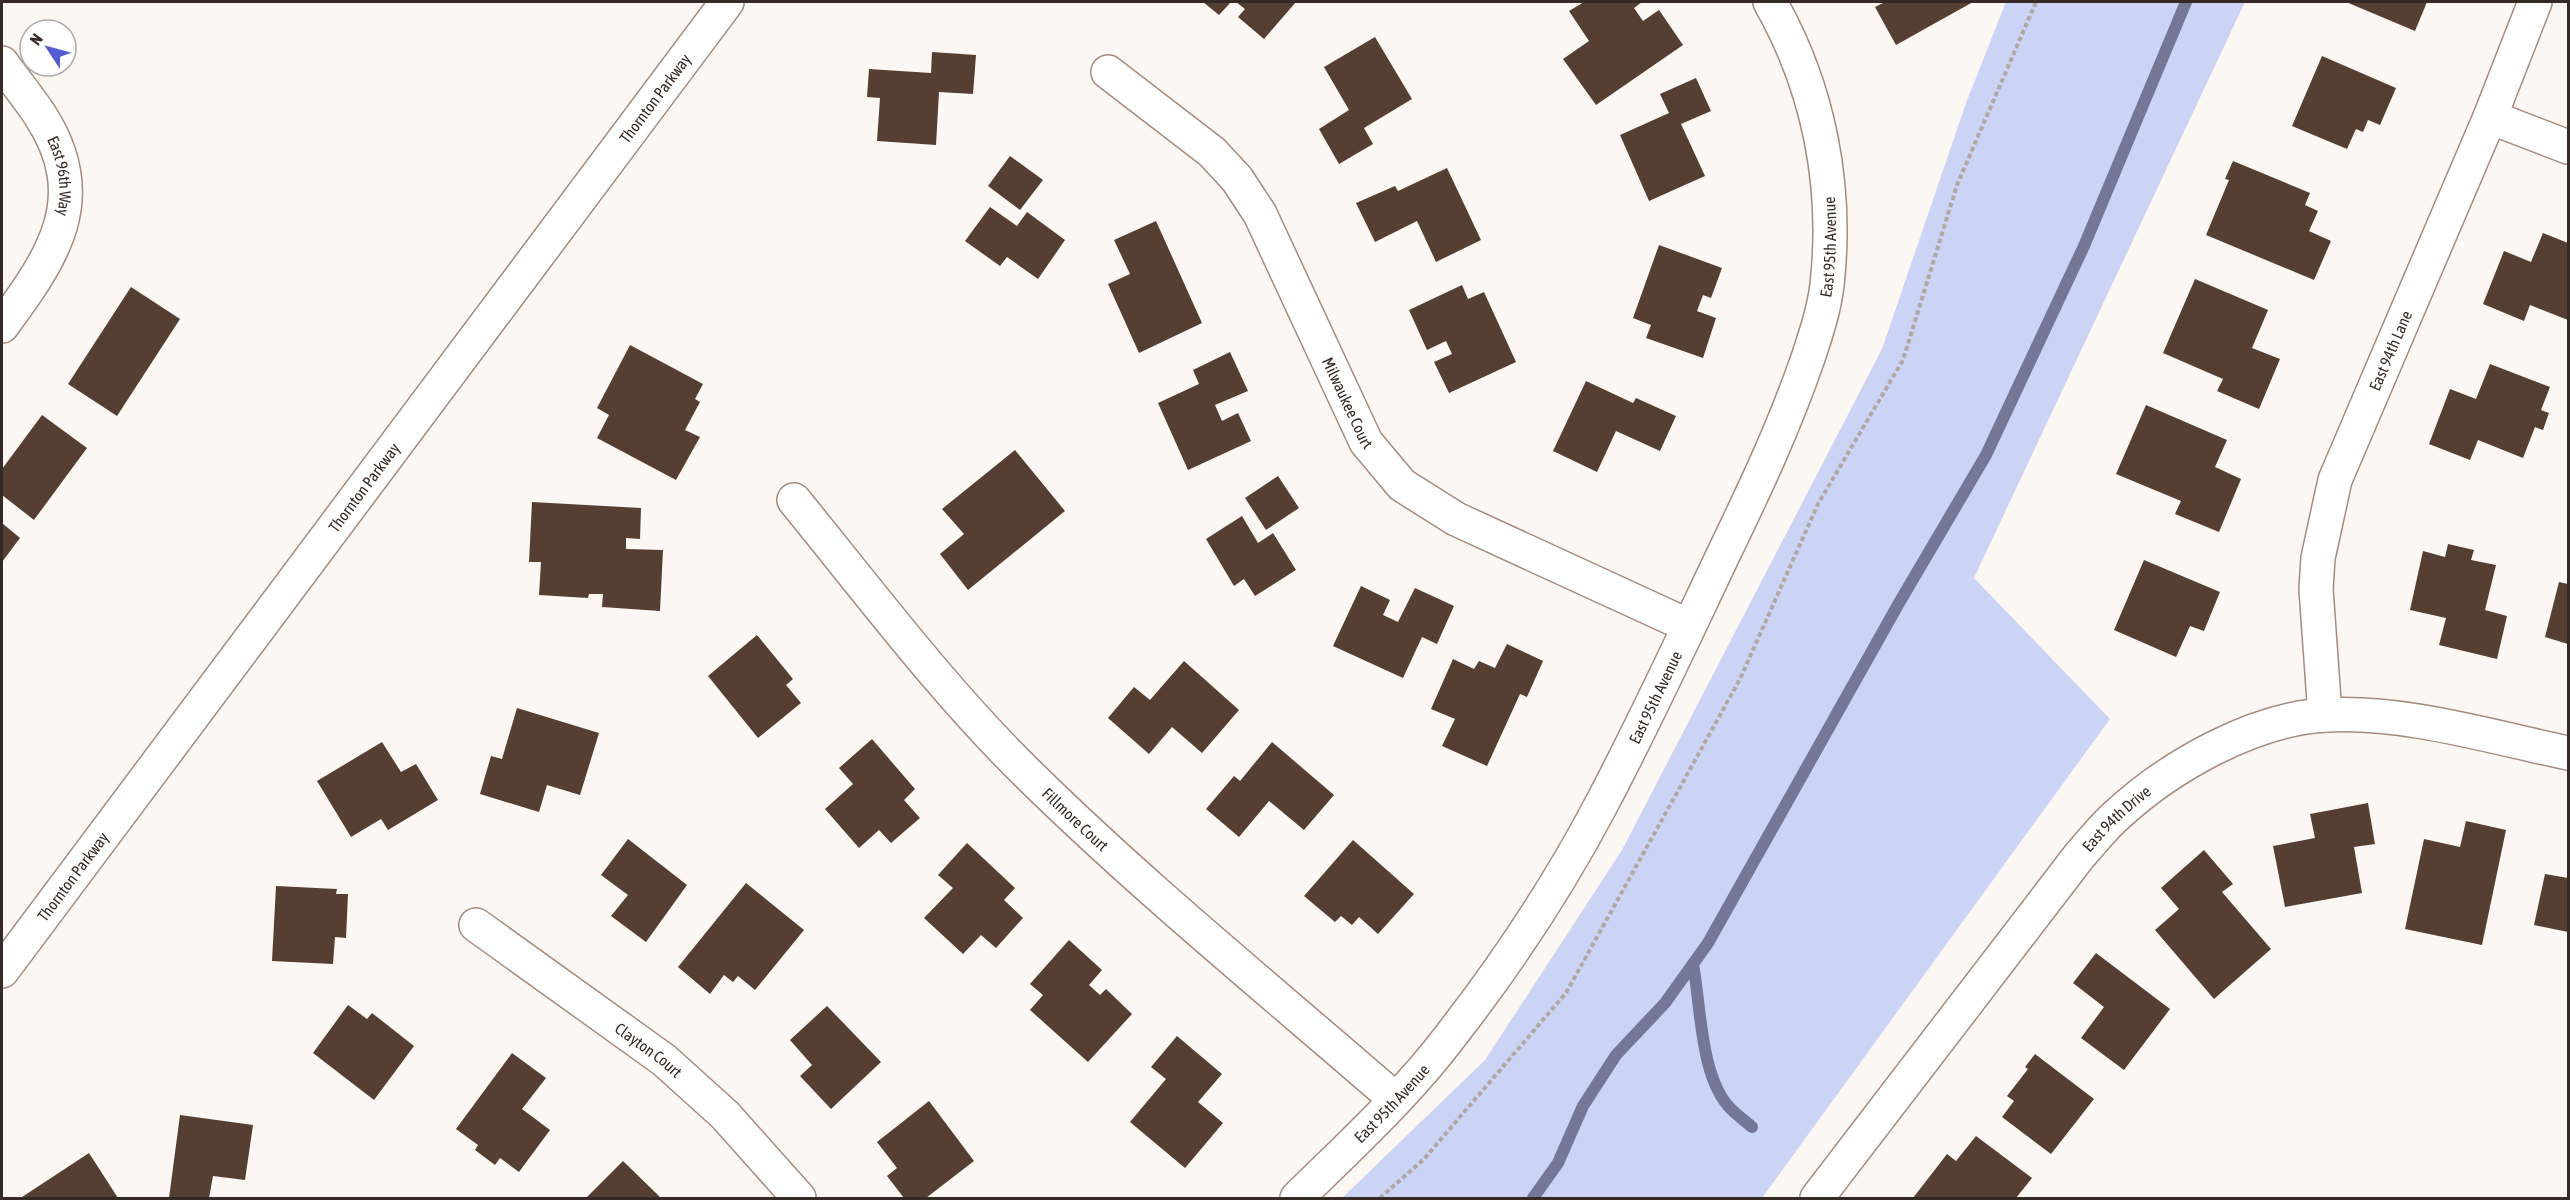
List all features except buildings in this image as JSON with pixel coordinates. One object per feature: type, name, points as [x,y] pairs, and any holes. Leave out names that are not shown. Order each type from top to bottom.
[{"type":"street","name":"Thornton Parkway","points":[[2,971],[727,2]]},
{"type":"street","name":"East 95th Avenue","points":[[1297,1198],[1395,1099],[1451,1036],[1532,921],[1600,808],[1762,473],[1796,391],[1827,289],[1831,242],[1829,197],[1817,115],[1792,40],[1770,2]]},
{"type":"street","name":"East 94th Lane","points":[[2325,715],[2316,589],[2318,558],[2335,480],[2490,117],[2535,2]]},
{"type":"street","name":"East 96th Way","points":[[2,63],[41,116],[57,149],[65,178],[66,207],[60,230],[46,263],[2,326]]},
{"type":"street","name":"Milwaukee Court","points":[[1108,72],[1212,152],[1237,179],[1260,214],[1366,442],[1402,486],[1456,519],[1689,626]]},
{"type":"street","points":[[2490,117],[2568,147]]},
{"type":"street","name":"Fillmore Court","points":[[794,500],[940,678],[1028,774],[1130,869],[1395,1099]]},
{"type":"street","name":"East 94th Drive","points":[[1817,1198],[2080,855],[2116,815],[2188,763],[2238,738],[2272,725],[2325,715],[2368,716],[2410,721],[2568,753]]},
{"type":"street","name":"Clayton Court","points":[[476,925],[664,1060],[725,1115],[799,1198]]},
{"type":"path","points":[[1380,1198],[1424,1159],[1566,993],[1740,679],[1818,504],[1903,360],[1957,185],[2036,2]]},
{"type":"shaded area","points":[[2006,2],[2245,2],[1974,578],[2110,719],[1762,1198],[1342,1198],[1485,1060],[1622,850],[1882,349],[1966,103]]},
{"type":"waterway","points":[[1533,1198],[1558,1163],[1583,1106],[1616,1055],[1665,1003],[1708,943],[1899,603],[1986,455],[2084,246],[2186,2]]},
{"type":"waterway","points":[[1693,964],[1703,1041],[1713,1079],[1721,1096],[1731,1109],[1752,1127]]}]
